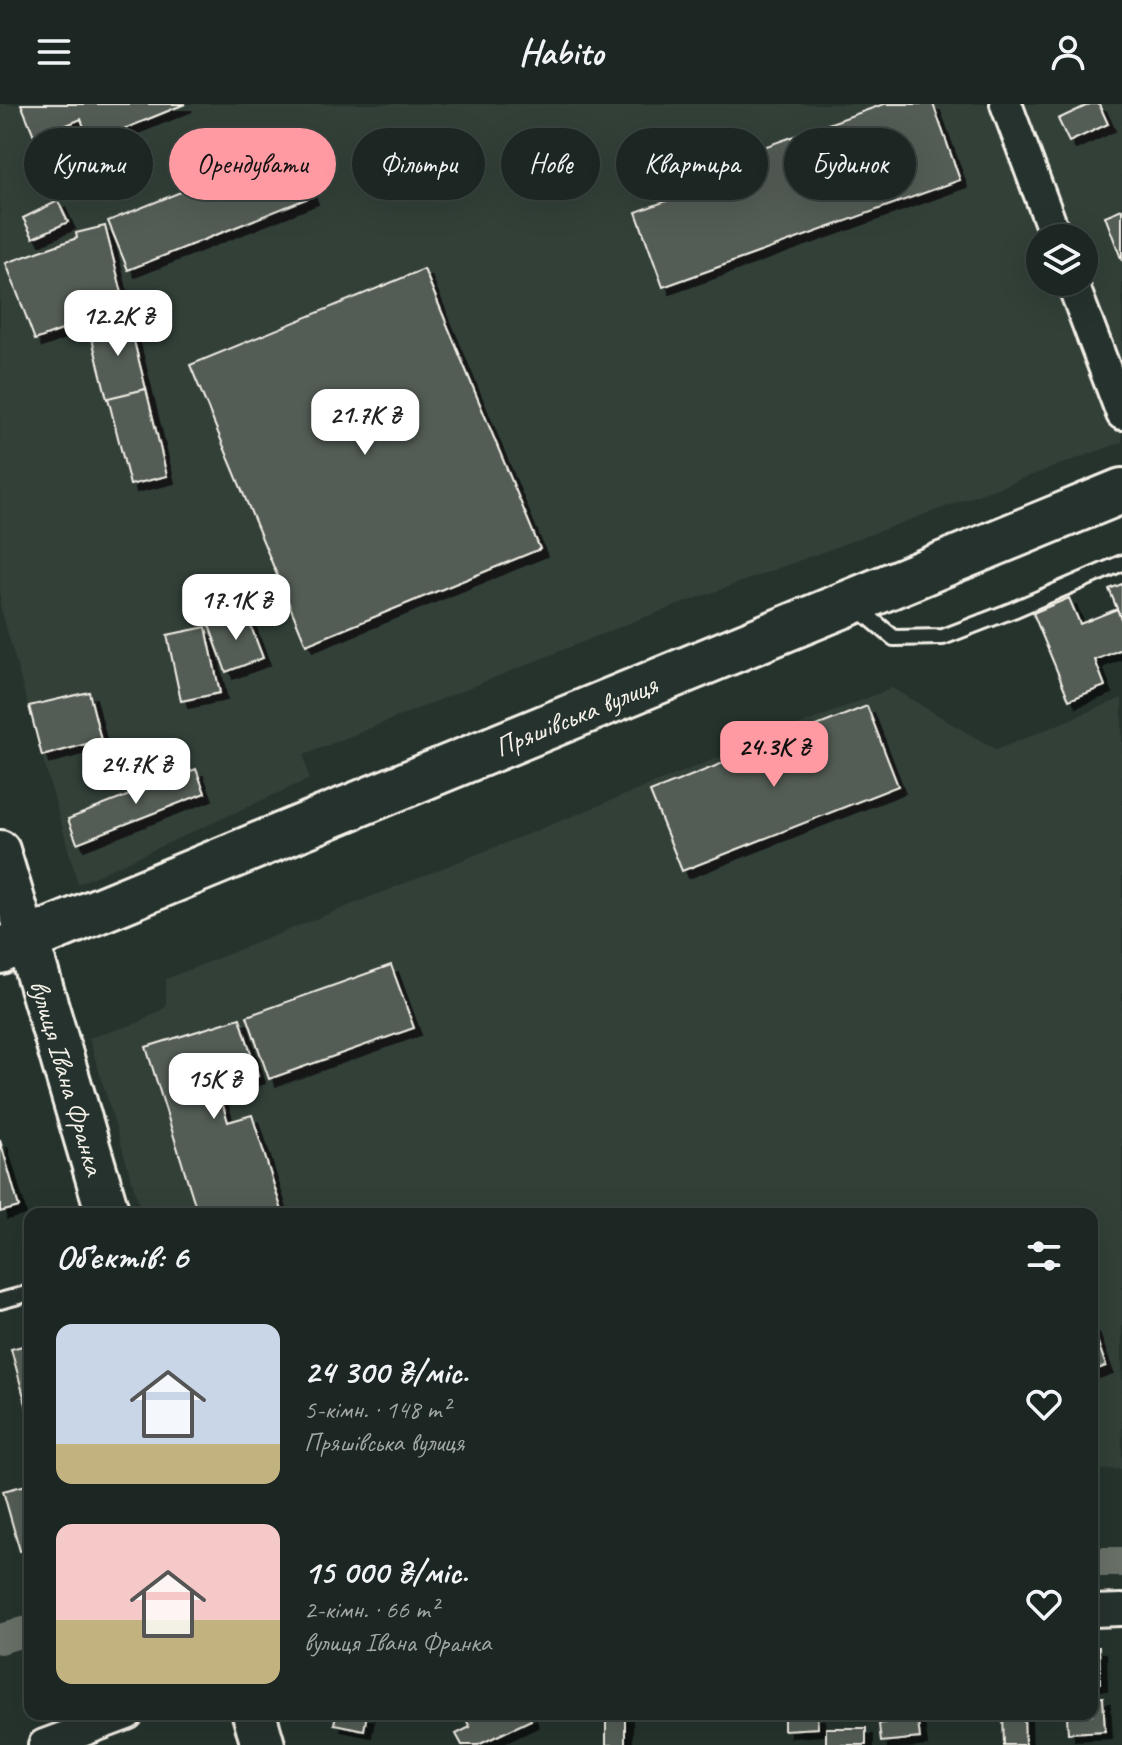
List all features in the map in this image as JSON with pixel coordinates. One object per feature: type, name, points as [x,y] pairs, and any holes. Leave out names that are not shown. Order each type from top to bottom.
[{"type":"main road","name":"Пряшівська вулиця","points":[[14,945],[1122,491]]},
{"type":"main road","name":"вулиця Івана Франка","points":[[14,945],[106,1208]]},
{"type":"main road","points":[[256,1720],[263,1745]]},
{"type":"street","points":[[1006,104],[1051,224]]},
{"type":"street","points":[[1077,296],[1122,414]]},
{"type":"street","name":"вулиця Івана Франка","points":[[0,850],[14,945]]},
{"type":"street","points":[[1098,1611],[1122,1610]]},
{"type":"street","points":[[44,1745],[111,1720]]},
{"type":"lane","points":[[852,602],[894,638],[943,637],[1122,563]]},
{"type":"lane","points":[[0,1301],[24,1295]]},
{"type":"shaded area","points":[[0,104],[1122,104],[1122,442],[632,622],[304,755],[309,779],[78,884],[0,605]]},
{"type":"shaded area","points":[[892,688],[996,750],[1122,698],[1122,1469],[1098,1470],[1098,1208],[140,1208],[89,1038],[138,1023],[166,1007],[166,979]]},
{"type":"building","points":[[21,104],[185,104],[127,128],[84,128],[81,119],[59,128],[31,128]]},
{"type":"building","points":[[884,104],[933,104],[960,180],[916,196],[916,128],[817,128]]},
{"type":"building","points":[[1090,104],[1099,104],[1108,124],[1069,142],[1058,119]]},
{"type":"building","points":[[784,140],[784,200],[904,200],[663,287],[636,212],[669,200],[768,200],[768,145]]},
{"type":"building","points":[[169,197],[169,200],[303,200],[128,270],[108,221]]},
{"type":"building","points":[[58,201],[68,222],[33,238],[23,218]]},
{"type":"building","points":[[1122,209],[1122,261],[1105,216]]},
{"type":"building","points":[[105,226],[128,317],[98,324],[97,317],[35,340],[6,263],[77,238],[76,233]]},
{"type":"building","points":[[424,269],[540,549],[306,645],[190,365]]},
{"type":"building","points":[[128,317],[146,389],[107,399],[89,327]]},
{"type":"building","points":[[146,389],[167,476],[130,485],[108,398]]},
{"type":"building","points":[[1122,584],[1122,621],[1109,589]]},
{"type":"building","points":[[1069,598],[1080,624],[1117,609],[1122,621],[1122,649],[1095,660],[1105,686],[1069,700],[1033,613]]},
{"type":"building","points":[[245,611],[263,658],[226,672],[209,625]]},
{"type":"building","points":[[206,627],[220,693],[181,701],[167,635]]},
{"type":"building","points":[[89,692],[101,740],[42,756],[29,706]]},
{"type":"building","points":[[867,706],[898,786],[682,871],[650,792]]},
{"type":"building","points":[[196,769],[205,793],[77,843],[68,819]]},
{"type":"building","points":[[391,965],[414,1028],[269,1079],[247,1016]]},
{"type":"building","points":[[240,1018],[258,1076],[218,1089],[228,1122],[252,1115],[281,1208],[196,1208],[146,1047]]},
{"type":"building","points":[[0,1140],[19,1207],[0,1212]]},
{"type":"building","points":[[1098,1343],[1106,1366],[1098,1369]]},
{"type":"building","points":[[24,1346],[24,1397],[11,1349]]},
{"type":"building","points":[[24,1486],[24,1550],[20,1551],[3,1491]]},
{"type":"building","points":[[1098,1647],[1099,1647],[1098,1683]]},
{"type":"building","points":[[1098,1697],[1103,1697],[1105,1731],[1068,1733],[1067,1720],[1098,1720]]},
{"type":"building","points":[[335,1720],[366,1720],[364,1730],[334,1724]]},
{"type":"building","points":[[466,1720],[531,1720],[478,1745],[462,1745],[456,1734],[470,1727]]},
{"type":"building","points":[[606,1720],[625,1720],[625,1745],[606,1745]]},
{"type":"building","points":[[784,1720],[817,1720],[818,1728],[784,1730]]},
{"type":"building","points":[[918,1720],[920,1738],[881,1742],[879,1724]]},
{"type":"building","points":[[1003,1720],[1024,1720],[1025,1745],[1004,1745]]},
{"type":"building","points":[[826,1728],[866,1728],[866,1745],[826,1745]]},
{"type":"waterway","points":[[1098,1562],[1122,1562]]},
{"type":"waterway","points":[[0,1639],[24,1632]]}]
